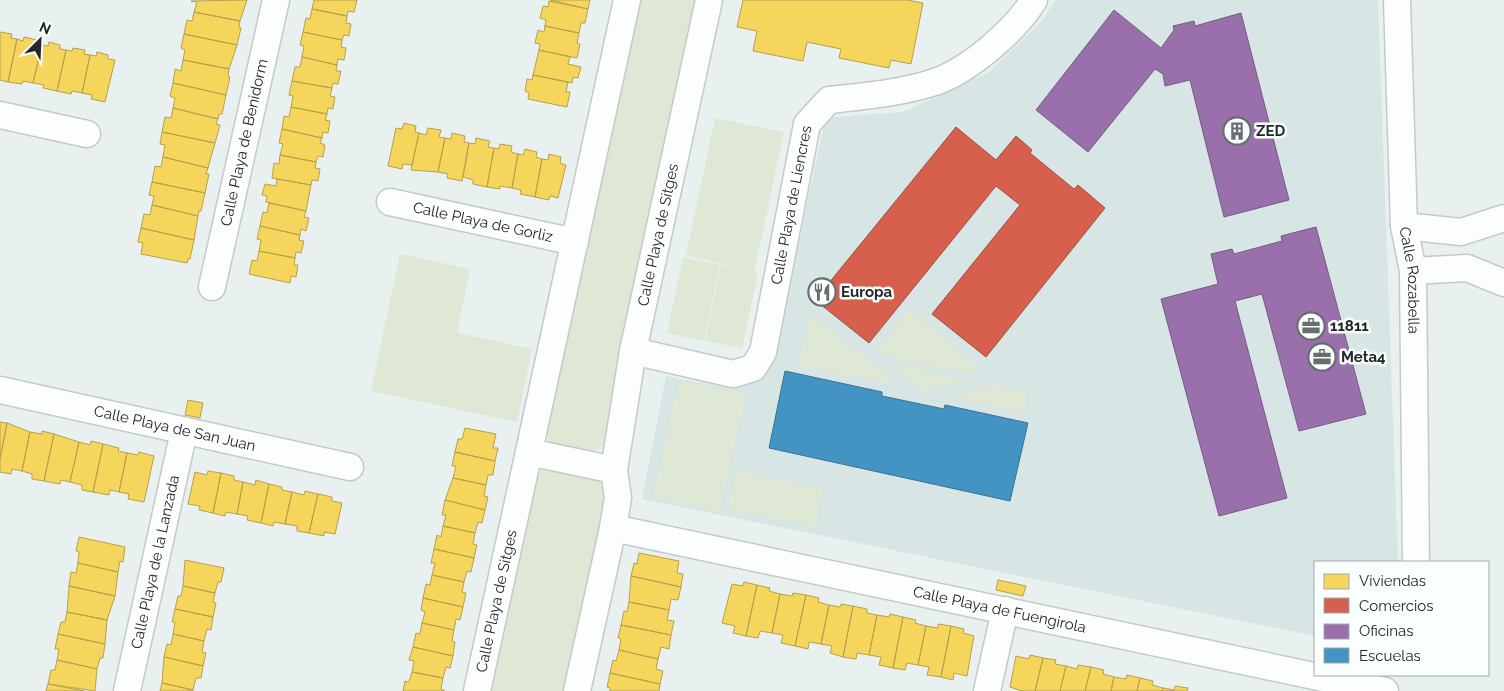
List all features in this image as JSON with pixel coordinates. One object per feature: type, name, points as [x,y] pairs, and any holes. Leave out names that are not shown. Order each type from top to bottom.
[{"type":"street","name":"Calle Playa de Benidorm","points":[[212,287],[276,0]]},
{"type":"street","name":"Calle Playa de Sitges","points":[[477,691],[627,0]]},
{"type":"street","name":"Calle Playa de Sitges","points":[[577,691],[618,498],[614,470],[633,351],[709,0]]},
{"type":"street","name":"Calle Playa de Liencres","points":[[633,351],[733,374],[753,368],[763,352],[807,124],[829,100],[887,94],[936,81],[988,52],[1028,10],[1034,0]]},
{"type":"street","name":"Calle Rozabella","points":[[1397,0],[1404,226],[1412,271],[1416,561]]},
{"type":"street","points":[[0,115],[87,134]]},
{"type":"street","name":"Calle Playa de Gorliz","points":[[390,202],[575,242]]},
{"type":"street","points":[[1404,226],[1461,232],[1504,218]]},
{"type":"street","points":[[1412,271],[1467,268],[1504,283]]},
{"type":"street","name":"Calle Playa de San Juan","points":[[0,390],[350,467]]},
{"type":"street","name":"Calle Playa de la Lanzada","points":[[126,691],[184,431]]},
{"type":"street","points":[[529,452],[614,470]]},
{"type":"street","name":"Calle Playa de Fuengirola","points":[[613,528],[1314,676]]},
{"type":"street","points":[[988,691],[1005,610]]},
{"type":"street","name":"Calle Playa de Fuengirola","points":[[1315,676],[1385,691]]},
{"type":"shaded area","points":[[1055,0],[1378,0],[1398,561],[1314,561],[1314,636],[642,499],[666,376],[733,389],[754,383],[764,375],[774,358],[824,125],[833,117],[903,112],[989,72],[1043,20]]},
{"type":"green space","points":[[638,0],[697,0],[603,445],[592,454],[572,447],[551,444],[544,431]]},
{"type":"green space","points":[[715,118],[784,132],[754,272],[758,273],[742,348],[705,341],[721,265],[741,269],[686,255]]},
{"type":"green space","points":[[400,254],[470,269],[457,333],[532,349],[517,422],[371,391]]},
{"type":"green space","points":[[683,257],[720,265],[704,341],[667,333]]},
{"type":"green space","points":[[909,310],[977,366],[971,374],[877,353]]},
{"type":"green space","points":[[811,315],[890,377],[888,383],[798,366]]},
{"type":"green space","points":[[891,363],[968,380],[923,392]]},
{"type":"green space","points":[[679,381],[746,395],[719,512],[653,497]]},
{"type":"green space","points":[[993,385],[1027,393],[1024,413],[953,398]]},
{"type":"green space","points":[[545,467],[601,480],[611,497],[567,691],[489,691],[535,478]]},
{"type":"green space","points":[[736,471],[823,489],[815,527],[728,509]]},
{"type":"building: Viviendas","points":[[247,0],[240,21],[194,12],[197,2],[191,1]]},
{"type":"building: Viviendas","points":[[314,0],[357,0],[354,12],[348,11],[347,16],[312,9]]},
{"type":"building: Viviendas","points":[[550,0],[590,0],[588,9]]},
{"type":"building: Viviendas","points":[[743,0],[907,0],[923,3],[911,64],[891,60],[889,68],[839,58],[841,49],[807,42],[803,61],[753,51],[757,31],[737,27]]},
{"type":"building: Viviendas","points":[[549,1],[588,9],[585,23],[581,23],[579,33],[545,26],[546,20],[540,18],[543,6],[548,7]]},
{"type":"building: Viviendas","points":[[312,9],[347,16],[346,23],[351,24],[349,36],[344,35],[342,40],[303,32],[306,18],[310,19]]},
{"type":"building: Viviendas","points":[[194,12],[240,21],[239,27],[241,28],[237,45],[184,34],[187,20],[192,21]]},
{"type":"building: Viviendas","points":[[545,26],[579,33],[577,43],[580,44],[577,58],[539,50],[540,44],[535,43],[538,30],[544,32]]},
{"type":"building: Viviendas","points":[[0,32],[12,34],[11,38],[17,39],[8,82],[0,80]]},
{"type":"building: Viviendas","points":[[303,32],[342,40],[341,47],[346,48],[344,60],[338,59],[337,65],[302,57],[304,46],[300,45]]},
{"type":"building: Viviendas","points":[[184,34],[237,45],[229,69],[183,60],[185,50],[181,48]]},
{"type":"building: Viviendas","points":[[24,37],[37,40],[36,44],[42,45],[33,83],[23,81],[22,84],[8,82],[17,39],[23,41]]},
{"type":"building: Viviendas","points":[[49,42],[60,45],[60,49],[66,50],[57,91],[43,88],[44,85],[33,83],[42,45],[48,46]]},
{"type":"building: Viviendas","points":[[73,48],[85,50],[84,54],[90,55],[82,93],[72,91],[71,94],[57,91],[66,50],[72,51]]},
{"type":"building: Viviendas","points":[[539,50],[570,57],[568,64],[581,67],[578,78],[573,77],[572,83],[533,75]]},
{"type":"building: Viviendas","points":[[97,52],[108,55],[108,59],[115,60],[105,102],[91,99],[92,95],[82,93],[90,55],[96,56]]},
{"type":"building: Viviendas","points":[[302,57],[337,65],[336,71],[341,71],[338,84],[333,83],[332,88],[292,81],[295,67],[300,67]]},
{"type":"building: Viviendas","points":[[183,60],[229,69],[228,77],[230,77],[226,95],[173,83],[175,69],[181,71]]},
{"type":"building: Viviendas","points":[[533,75],[568,82],[566,92],[570,92],[567,107],[528,99],[529,93],[525,91],[527,79],[532,80]]},
{"type":"building: Viviendas","points":[[292,81],[332,88],[330,96],[335,97],[333,109],[328,108],[327,114],[291,107],[293,96],[289,95]]},
{"type":"building: Viviendas","points":[[173,83],[226,95],[222,114],[219,114],[218,119],[173,108],[175,98],[170,96]]},
{"type":"building: Viviendas","points":[[291,107],[327,114],[325,120],[330,121],[328,133],[323,132],[322,138],[282,129],[284,116],[289,117]]},
{"type":"building: Viviendas","points":[[173,108],[218,119],[216,124],[220,125],[215,143],[162,132],[165,117],[171,118]]},
{"type":"building: Viviendas","points":[[404,123],[416,126],[415,132],[419,133],[412,165],[403,164],[402,169],[388,166],[396,128],[402,129]]},
{"type":"building: Viviendas","points":[[428,128],[441,130],[439,137],[445,138],[438,172],[411,170],[419,133],[426,135]]},
{"type":"building: Viviendas","points":[[282,129],[322,138],[320,143],[325,145],[323,157],[318,156],[316,162],[280,155],[283,144],[279,143]]},
{"type":"building: Viviendas","points":[[162,132],[215,143],[208,168],[163,157],[165,145],[160,144]]},
{"type":"building: Viviendas","points":[[452,133],[465,136],[464,142],[469,143],[462,181],[447,178],[448,174],[438,172],[445,138],[451,139]]},
{"type":"building: Viviendas","points":[[476,138],[490,141],[488,147],[494,148],[487,187],[473,184],[473,180],[463,177],[469,143],[475,144]]},
{"type":"building: Viviendas","points":[[500,144],[512,146],[511,152],[518,154],[512,188],[500,186],[500,189],[487,187],[494,148],[499,149]]},
{"type":"building: Viviendas","points":[[525,149],[537,152],[536,157],[542,159],[535,197],[520,194],[521,190],[512,188],[518,154],[523,155]]},
{"type":"building: Viviendas","points":[[549,154],[561,157],[560,163],[566,165],[558,198],[550,196],[549,200],[535,197],[542,159],[548,160]]},
{"type":"building: Viviendas","points":[[280,155],[316,162],[315,168],[320,169],[318,181],[312,180],[311,185],[272,178],[274,163],[279,164]]},
{"type":"building: Viviendas","points":[[163,157],[208,168],[206,174],[209,174],[205,193],[152,182],[155,166],[161,167]]},
{"type":"building: Viviendas","points":[[277,179],[311,185],[306,211],[266,202],[267,196],[262,195],[265,184],[276,186]]},
{"type":"building: Viviendas","points":[[152,182],[205,193],[198,216],[152,205],[154,196],[149,195]]},
{"type":"building: Viviendas","points":[[269,203],[306,211],[304,217],[309,218],[306,231],[301,229],[300,235],[260,226],[263,212],[267,213]]},
{"type":"building: Viviendas","points":[[152,205],[198,216],[194,240],[141,228],[144,214],[150,215]]},
{"type":"building: Viviendas","points":[[260,226],[300,235],[299,240],[304,241],[301,253],[296,252],[295,258],[259,251],[261,240],[257,239]]},
{"type":"building: Viviendas","points":[[141,228],[194,240],[190,259],[188,259],[187,263],[141,254],[143,243],[138,242]]},
{"type":"building: Viviendas","points":[[259,251],[295,258],[294,265],[298,265],[296,277],[291,276],[290,283],[249,274],[252,260],[257,261]]},
{"type":"building: Viviendas","points":[[188,400],[203,403],[200,418],[185,415]]},
{"type":"building: Viviendas","points":[[0,422],[7,423],[0,459]]},
{"type":"building: Viviendas","points":[[7,423],[30,432],[22,471],[12,469],[11,474],[0,472],[0,459]]},
{"type":"building: Viviendas","points":[[465,428],[496,434],[493,448],[498,448],[495,461],[455,452],[458,439],[462,439]]},
{"type":"building: Viviendas","points":[[42,431],[54,434],[44,481],[32,479],[32,474],[22,471],[30,432],[42,434]]},
{"type":"building: Viviendas","points":[[54,434],[79,442],[70,482],[61,480],[60,484],[44,481]]},
{"type":"building: Viviendas","points":[[91,441],[103,444],[93,492],[82,490],[82,485],[70,482],[79,442],[90,445]]},
{"type":"building: Viviendas","points":[[103,444],[119,448],[118,451],[127,453],[119,492],[110,490],[109,495],[93,492]]},
{"type":"building: Viviendas","points":[[139,452],[154,456],[144,502],[128,499],[129,494],[119,492],[127,453],[138,455]]},
{"type":"building: Viviendas","points":[[455,452],[495,461],[493,475],[488,475],[486,485],[453,478],[456,466],[452,466]]},
{"type":"building: Viviendas","points":[[208,471],[221,473],[213,513],[199,510],[200,506],[188,504],[195,472],[207,475]]},
{"type":"building: Viviendas","points":[[221,473],[234,476],[234,480],[243,482],[237,514],[226,512],[225,516],[213,513]]},
{"type":"building: Viviendas","points":[[453,478],[486,485],[484,496],[488,497],[485,510],[445,500]]},
{"type":"building: Viviendas","points":[[256,480],[269,484],[261,523],[247,520],[248,516],[237,514],[243,482],[255,485]]},
{"type":"building: Viviendas","points":[[269,484],[292,492],[285,524],[274,522],[273,526],[261,523]]},
{"type":"building: Viviendas","points":[[305,491],[318,494],[309,533],[297,531],[297,526],[285,524],[292,492],[304,495]]},
{"type":"building: Viviendas","points":[[318,494],[332,497],[332,501],[342,503],[335,534],[324,532],[324,536],[309,533]]},
{"type":"building: Viviendas","points":[[445,500],[485,510],[482,523],[478,522],[475,533],[443,526],[446,515],[442,515]]},
{"type":"building: Viviendas","points":[[443,526],[475,533],[473,544],[477,545],[474,558],[434,549],[437,535],[441,537]]},
{"type":"building: Viviendas","points":[[79,537],[125,547],[123,562],[120,561],[118,572],[78,563],[79,552],[76,551]]},
{"type":"building: Viviendas","points":[[434,549],[474,558],[471,572],[467,571],[464,582],[432,575],[435,563],[431,563]]},
{"type":"building: Viviendas","points":[[639,553],[679,561],[677,573],[683,574],[681,587],[631,576],[634,563],[637,564]]},
{"type":"building: Viviendas","points":[[185,560],[224,568],[221,582],[218,582],[215,593],[183,586]]},
{"type":"building: Viviendas","points":[[78,563],[118,572],[115,596],[69,586],[71,572],[76,573]]},
{"type":"building: Viviendas","points":[[432,575],[464,582],[462,592],[466,593],[463,607],[423,598],[426,584],[430,585]]},
{"type":"building: Viviendas","points":[[631,576],[681,587],[678,600],[671,599],[669,610],[629,602]]},
{"type":"building: Viviendas","points":[[998,580],[1026,586],[1023,596],[996,590]]},
{"type":"building: Viviendas","points":[[744,582],[757,585],[746,636],[733,633],[735,626],[722,623],[732,584],[743,586]]},
{"type":"building: Viviendas","points":[[757,585],[770,588],[769,591],[780,594],[772,633],[760,631],[758,638],[746,636]]},
{"type":"building: Viviendas","points":[[69,586],[115,596],[107,620],[67,612]]},
{"type":"building: Viviendas","points":[[183,586],[215,593],[213,602],[216,603],[213,617],[175,609]]},
{"type":"building: Viviendas","points":[[793,593],[806,595],[795,646],[781,643],[783,635],[772,633],[780,594],[792,596]]},
{"type":"building: Viviendas","points":[[806,595],[819,598],[818,602],[829,605],[821,644],[809,642],[808,649],[795,646]]},
{"type":"building: Viviendas","points":[[423,598],[463,607],[460,620],[456,619],[454,630],[422,623],[425,612],[421,610]]},
{"type":"building: Viviendas","points":[[629,602],[669,610],[667,620],[674,621],[671,635],[621,625],[624,611],[627,612]]},
{"type":"building: Viviendas","points":[[841,604],[853,606],[843,657],[830,653],[832,646],[821,644],[829,605],[840,607]]},
{"type":"building: Viviendas","points":[[853,606],[867,609],[867,613],[877,615],[869,655],[857,653],[856,659],[843,657]]},
{"type":"building: Viviendas","points":[[175,609],[213,617],[211,630],[207,629],[204,641],[173,634],[175,622],[172,622]]},
{"type":"building: Viviendas","points":[[67,612],[107,620],[105,644],[58,634],[61,622],[65,622]]},
{"type":"building: Viviendas","points":[[890,614],[903,617],[893,668],[879,665],[881,657],[869,655],[877,615],[889,617]]},
{"type":"building: Viviendas","points":[[903,617],[916,620],[915,623],[926,626],[918,665],[907,663],[905,670],[893,668]]},
{"type":"building: Viviendas","points":[[422,623],[454,630],[452,641],[455,642],[453,656],[413,647],[416,633],[420,634]]},
{"type":"building: Viviendas","points":[[938,624],[951,626],[941,677],[927,675],[929,667],[918,665],[926,626],[938,628]]},
{"type":"building: Viviendas","points":[[621,625],[671,635],[669,649],[661,647],[658,659],[619,650],[621,639],[618,638]]},
{"type":"building: Viviendas","points":[[951,626],[964,629],[963,633],[974,636],[967,676],[954,673],[953,680],[941,677]]},
{"type":"building: Viviendas","points":[[58,634],[105,644],[103,658],[100,658],[97,669],[57,660],[59,649],[55,649]]},
{"type":"building: Viviendas","points":[[173,634],[204,641],[202,652],[206,653],[203,666],[164,657],[167,644],[171,645]]},
{"type":"building: Viviendas","points":[[413,647],[453,656],[450,668],[446,667],[443,678],[412,672],[414,661],[409,660]]},
{"type":"building: Viviendas","points":[[619,650],[658,659],[656,669],[663,671],[660,684],[610,673],[613,660],[616,661]]},
{"type":"building: Viviendas","points":[[1030,655],[1043,658],[1035,691],[1022,691],[1010,687],[1016,656],[1029,659]]},
{"type":"building: Viviendas","points":[[164,657],[203,666],[201,678],[196,678],[193,690],[162,683]]},
{"type":"building: Viviendas","points":[[1043,658],[1056,660],[1055,664],[1066,666],[1060,691],[1035,691]]},
{"type":"building: Viviendas","points":[[57,660],[97,669],[95,691],[48,684],[51,670],[55,670]]},
{"type":"building: Viviendas","points":[[1078,665],[1091,667],[1085,691],[1060,691],[1066,666],[1077,669]]},
{"type":"building: Viviendas","points":[[1091,667],[1104,670],[1103,674],[1114,677],[1111,691],[1085,691]]},
{"type":"building: Viviendas","points":[[412,672],[443,678],[441,689],[445,691],[403,691],[405,681],[409,682]]},
{"type":"building: Viviendas","points":[[610,673],[660,684],[659,691],[610,691],[610,688],[607,687]]},
{"type":"building: Viviendas","points":[[1127,675],[1140,678],[1137,691],[1111,691],[1114,677],[1126,679]]},
{"type":"building: Viviendas","points":[[1140,678],[1153,681],[1152,685],[1163,688],[1162,691],[1137,691]]},
{"type":"building: Viviendas","points":[[162,683],[193,690],[193,691],[160,691]]},
{"type":"building: Viviendas","points":[[48,684],[84,691],[46,691]]},
{"type":"building: Viviendas","points":[[1175,686],[1188,688],[1187,691],[1162,691],[1163,688],[1174,690]]},
{"type":"building: Comercios","points":[[956,127],[996,160],[1016,136],[1032,150],[1030,153],[1074,189],[1078,185],[1105,208],[986,357],[932,314],[1020,205],[996,186],[869,343],[815,300]]},
{"type":"building: Oficinas","name":"ZED","points":[[1114,10],[1161,48],[1174,30],[1173,26],[1194,21],[1195,26],[1241,13],[1289,200],[1224,217],[1190,80],[1165,86],[1163,74],[1155,69],[1088,152],[1036,110]]},
{"type":"building: Oficinas","points":[[1316,227],[1366,414],[1299,431],[1262,294],[1235,301],[1287,498],[1219,516],[1161,299],[1218,284],[1211,254],[1232,249],[1234,254],[1282,241],[1281,236]]},
{"type":"building: Escuelas","points":[[785,371],[882,392],[882,396],[944,409],[945,405],[1028,423],[1010,501],[769,448]]},
{"type":"place","name":"ZED","points":[[1237,131]]},
{"type":"place","name":"Europa","points":[[822,292]]},
{"type":"place","name":"11811","points":[[1311,326]]},
{"type":"place","name":"Meta4","points":[[1322,357]]}]
